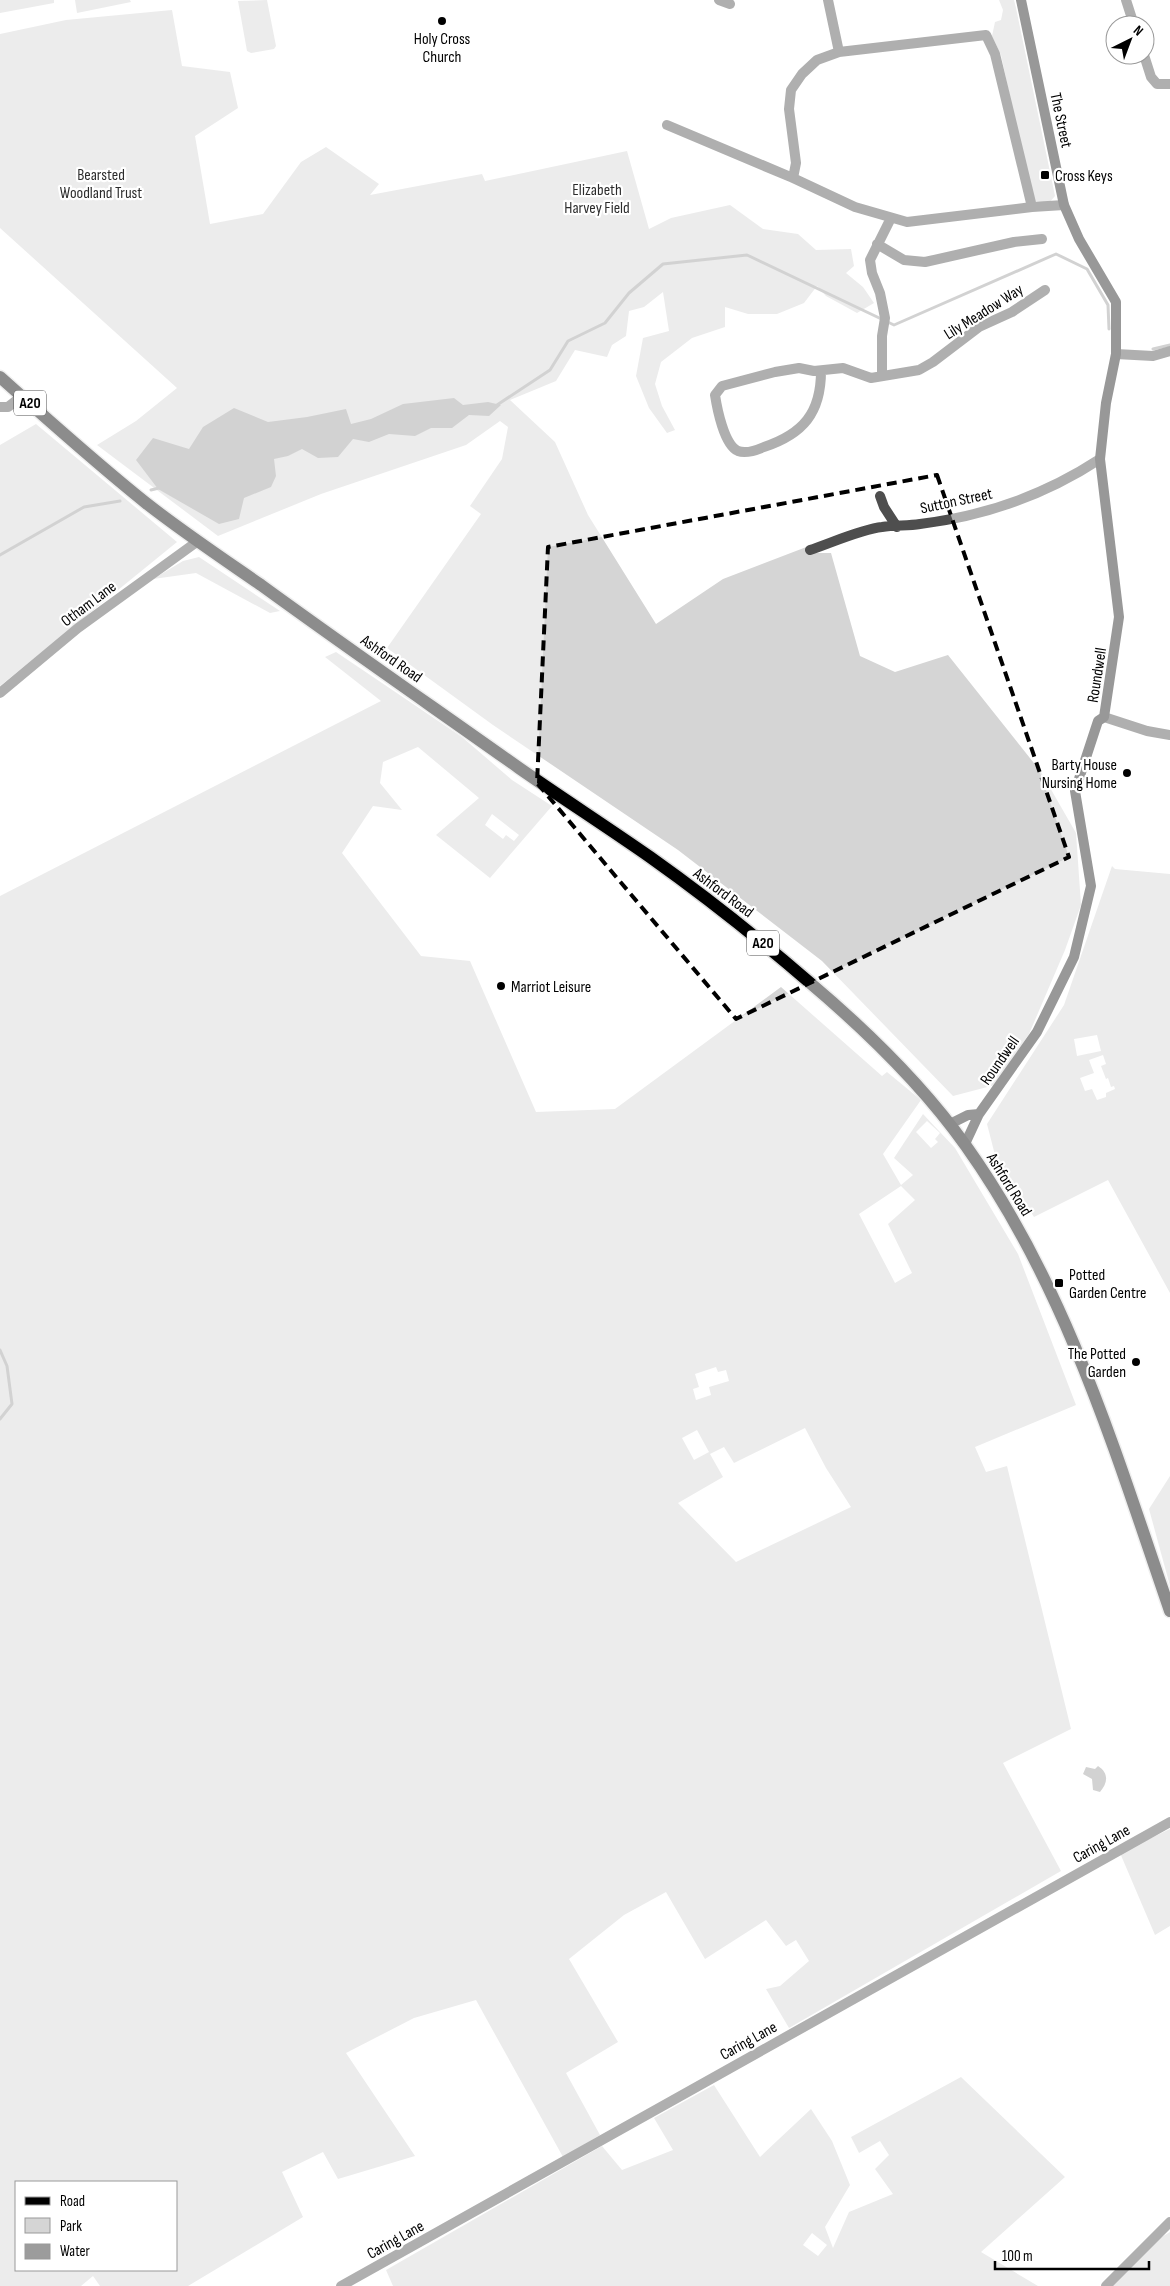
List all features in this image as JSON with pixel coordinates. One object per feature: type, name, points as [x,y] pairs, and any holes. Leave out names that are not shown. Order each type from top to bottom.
[{"type":"main road","name":"Ashford Road","points":[[0,377],[144,501],[198,541],[652,858],[735,921],[864,1031],[910,1077],[965,1144],[1001,1198],[1029,1247],[1068,1330],[1106,1423],[1170,1611]]},
{"type":"street","points":[[828,0],[839,52]]},
{"type":"street","name":"The Street","points":[[1021,0],[1064,206],[1079,239],[1116,302],[1116,354]]},
{"type":"street","points":[[1126,0],[1131,15]]},
{"type":"street","points":[[793,178],[796,163],[789,108],[791,90],[802,74],[817,60],[839,52],[986,35],[995,54],[1032,207]]},
{"type":"street","points":[[1147,65],[1151,77],[1157,84],[1170,84]]},
{"type":"street","points":[[667,125],[793,178],[855,207],[908,222],[1032,207],[1064,206]]},
{"type":"street","points":[[882,376],[882,336],[885,318],[870,260],[891,218]]},
{"type":"street","points":[[877,244],[904,260],[925,262],[1014,242],[1042,239]]},
{"type":"street","name":"Lily Meadow Way","points":[[821,371],[819,400],[800,429],[778,443],[753,451],[738,451],[729,443],[717,408],[715,395],[722,386],[775,372],[799,368],[821,371],[844,368],[871,378],[919,370],[980,328],[1012,312],[1045,290]]},
{"type":"street","points":[[1116,354],[1153,356],[1170,351]]},
{"type":"street","name":"Roundwell","points":[[965,1144],[979,1114],[1037,1032],[1074,957],[1091,886],[1075,790],[1098,721],[1104,717],[1119,617],[1100,459],[1106,403],[1116,354]]},
{"type":"street","points":[[0,407],[8,407],[22,396]]},
{"type":"street","name":"Sutton Street","points":[[810,550],[881,527],[923,524],[991,509],[1034,496],[1071,478],[1100,459]]},
{"type":"street","points":[[880,496],[884,507],[897,527]]},
{"type":"street","name":"Otham Lane","points":[[0,693],[78,628],[198,541]]},
{"type":"street","points":[[1104,717],[1147,731],[1170,735]]},
{"type":"street","points":[[950,1124],[968,1115],[979,1114]]},
{"type":"street","name":"Caring Lane","points":[[341,2286],[1170,1822]]},
{"type":"street","points":[[1106,2286],[1170,2222]]},
{"type":"highlighted area","points":[[937,475],[1069,857],[736,1019],[537,783],[548,547]]},
{"type":"green space","points":[[0,0],[54,0],[54,3],[0,13]]},
{"type":"green space","points":[[75,0],[130,0],[131,2],[77,13]]},
{"type":"green space","points":[[267,0],[276,46],[274,49],[251,53],[247,51],[238,1]]},
{"type":"green space","points":[[999,0],[1014,0],[1016,8],[1055,196],[1049,203],[1035,201],[1031,194],[1001,55],[992,36],[995,22],[1001,20],[1003,10]]},
{"type":"green space","points":[[172,10],[182,66],[230,72],[238,108],[195,136],[210,224],[263,214],[301,162],[326,147],[379,184],[370,195],[482,174],[485,181],[627,151],[649,229],[671,218],[730,205],[763,229],[798,234],[816,250],[851,249],[854,266],[846,273],[863,287],[874,303],[857,313],[826,296],[817,286],[804,303],[777,314],[748,314],[725,307],[725,327],[692,338],[661,362],[655,384],[662,406],[675,430],[667,433],[649,408],[636,376],[643,338],[669,331],[663,292],[644,307],[629,311],[626,336],[612,345],[607,357],[575,350],[556,381],[510,400],[555,442],[588,515],[656,624],[723,579],[809,546],[812,553],[831,553],[860,656],[895,672],[948,655],[1041,772],[1076,833],[1081,905],[1065,950],[1029,1034],[995,1085],[953,1096],[822,961],[678,850],[493,725],[387,648],[481,514],[470,506],[502,459],[508,427],[500,421],[466,445],[321,494],[218,536],[97,445],[136,421],[177,388],[0,228],[0,34],[66,20]]},
{"type":"green space","points":[[36,424],[177,542],[0,686],[0,445]]},
{"type":"green space","points":[[199,557],[280,611],[270,613],[196,573],[153,579],[183,561]]},
{"type":"green space","points":[[336,652],[462,737],[512,780],[552,806],[490,878],[436,835],[479,798],[418,747],[383,762],[380,783],[402,810],[373,806],[342,853],[421,956],[470,961],[536,1112],[615,1109],[781,987],[882,1076],[887,1072],[921,1100],[883,1154],[901,1185],[913,1175],[894,1158],[923,1114],[955,1148],[1018,1254],[1076,1405],[975,1447],[986,1472],[1007,1466],[1071,1729],[1003,1763],[1061,1871],[789,2028],[766,1989],[780,1986],[809,1961],[796,1940],[786,1946],[766,1920],[705,1959],[666,1892],[624,1915],[569,1959],[618,2042],[566,2073],[600,2135],[563,2157],[476,2000],[414,2018],[346,2053],[415,2156],[338,2179],[323,2152],[282,2172],[303,2217],[188,2286],[100,2286],[93,2276],[81,2286],[0,2286],[0,896],[381,701],[325,657]],"holes":[[[492,814],[519,835],[514,841],[506,835],[503,839],[485,825]],[[927,1121],[940,1133],[935,1139],[938,1142],[931,1148],[916,1132]],[[901,1186],[915,1200],[888,1224],[912,1273],[895,1283],[859,1214]],[[716,1367],[718,1372],[726,1370],[729,1381],[709,1387],[711,1395],[696,1400],[693,1389],[699,1387],[695,1374]],[[805,1428],[826,1468],[851,1507],[736,1562],[678,1503],[723,1477],[710,1454],[724,1447],[734,1463]],[[697,1430],[709,1452],[694,1460],[682,1438]]]},
{"type":"green space","points":[[1112,866],[1115,869],[1170,874],[1170,1293],[1108,1180],[1034,1217],[995,1155],[987,1124],[1064,1005]],"holes":[[[1097,1035],[1101,1051],[1077,1056],[1074,1039]],[[1103,1055],[1106,1064],[1101,1066],[1106,1079],[1108,1078],[1111,1087],[1114,1086],[1115,1089],[1106,1093],[1106,1097],[1097,1100],[1092,1089],[1085,1091],[1080,1078],[1094,1073],[1089,1060]]]},
{"type":"green space","points":[[1170,1476],[1170,1586],[1149,1509]]},
{"type":"green space","points":[[1170,1829],[1170,1926],[1155,1935],[1120,1853]]},
{"type":"green space","points":[[961,2077],[1065,2177],[981,2252],[1038,2286],[393,2286],[386,2270],[602,2146],[622,2170],[673,2150],[654,2118],[714,2085],[760,2157],[811,2109],[832,2141],[850,2185],[825,2227],[833,2248],[849,2212],[893,2194],[875,2169],[889,2155],[880,2141],[859,2153],[851,2137]],"holes":[[[812,2233],[827,2245],[818,2256],[803,2245]]]},
{"type":"green space","points":[[1170,2232],[1170,2286],[1112,2286],[1150,2244]]},
{"type":"water","points":[[454,398],[463,405],[488,402],[501,405],[489,416],[469,415],[452,428],[431,428],[415,436],[389,434],[369,442],[353,439],[338,457],[318,458],[302,449],[288,456],[274,459],[276,476],[271,487],[244,498],[239,519],[219,524],[158,489],[136,460],[153,438],[189,449],[203,427],[234,408],[268,422],[346,409],[351,424],[371,419],[403,404]]},
{"type":"water","points":[[1098,1766],[1106,1775],[1105,1785],[1100,1792],[1093,1790],[1092,1779],[1083,1774],[1086,1767],[1095,1769]]},
{"type":"waterway","points":[[497,405],[550,370],[568,341],[605,323],[629,293],[663,264],[747,255],[894,325],[1056,254],[1087,269],[1108,305],[1109,329]]},
{"type":"waterway","points":[[1153,349],[1170,345]]},
{"type":"waterway","points":[[151,490],[159,488]]},
{"type":"waterway","points":[[0,555],[84,507],[120,501]]},
{"type":"waterway","points":[[0,1350],[7,1366],[12,1404],[0,1419]]},
{"type":"place","name":"Holy Cross Church","points":[[442,21]]},
{"type":"place","name":"Cross Keys","points":[[1045,175]]},
{"type":"place","name":"Barty House Nursing Home","points":[[1127,773]]},
{"type":"place","name":"Marriot Leisure","points":[[501,986]]},
{"type":"place","name":"Potted Garden Centre","points":[[1059,1283]]},
{"type":"place","name":"The Potted Garden","points":[[1136,1362]]},
{"type":"park label","name":"Bearsted Woodland Trust","points":[[101,183]]},
{"type":"park label","name":"Elizabeth Harvey Field","points":[[597,198]]}]
